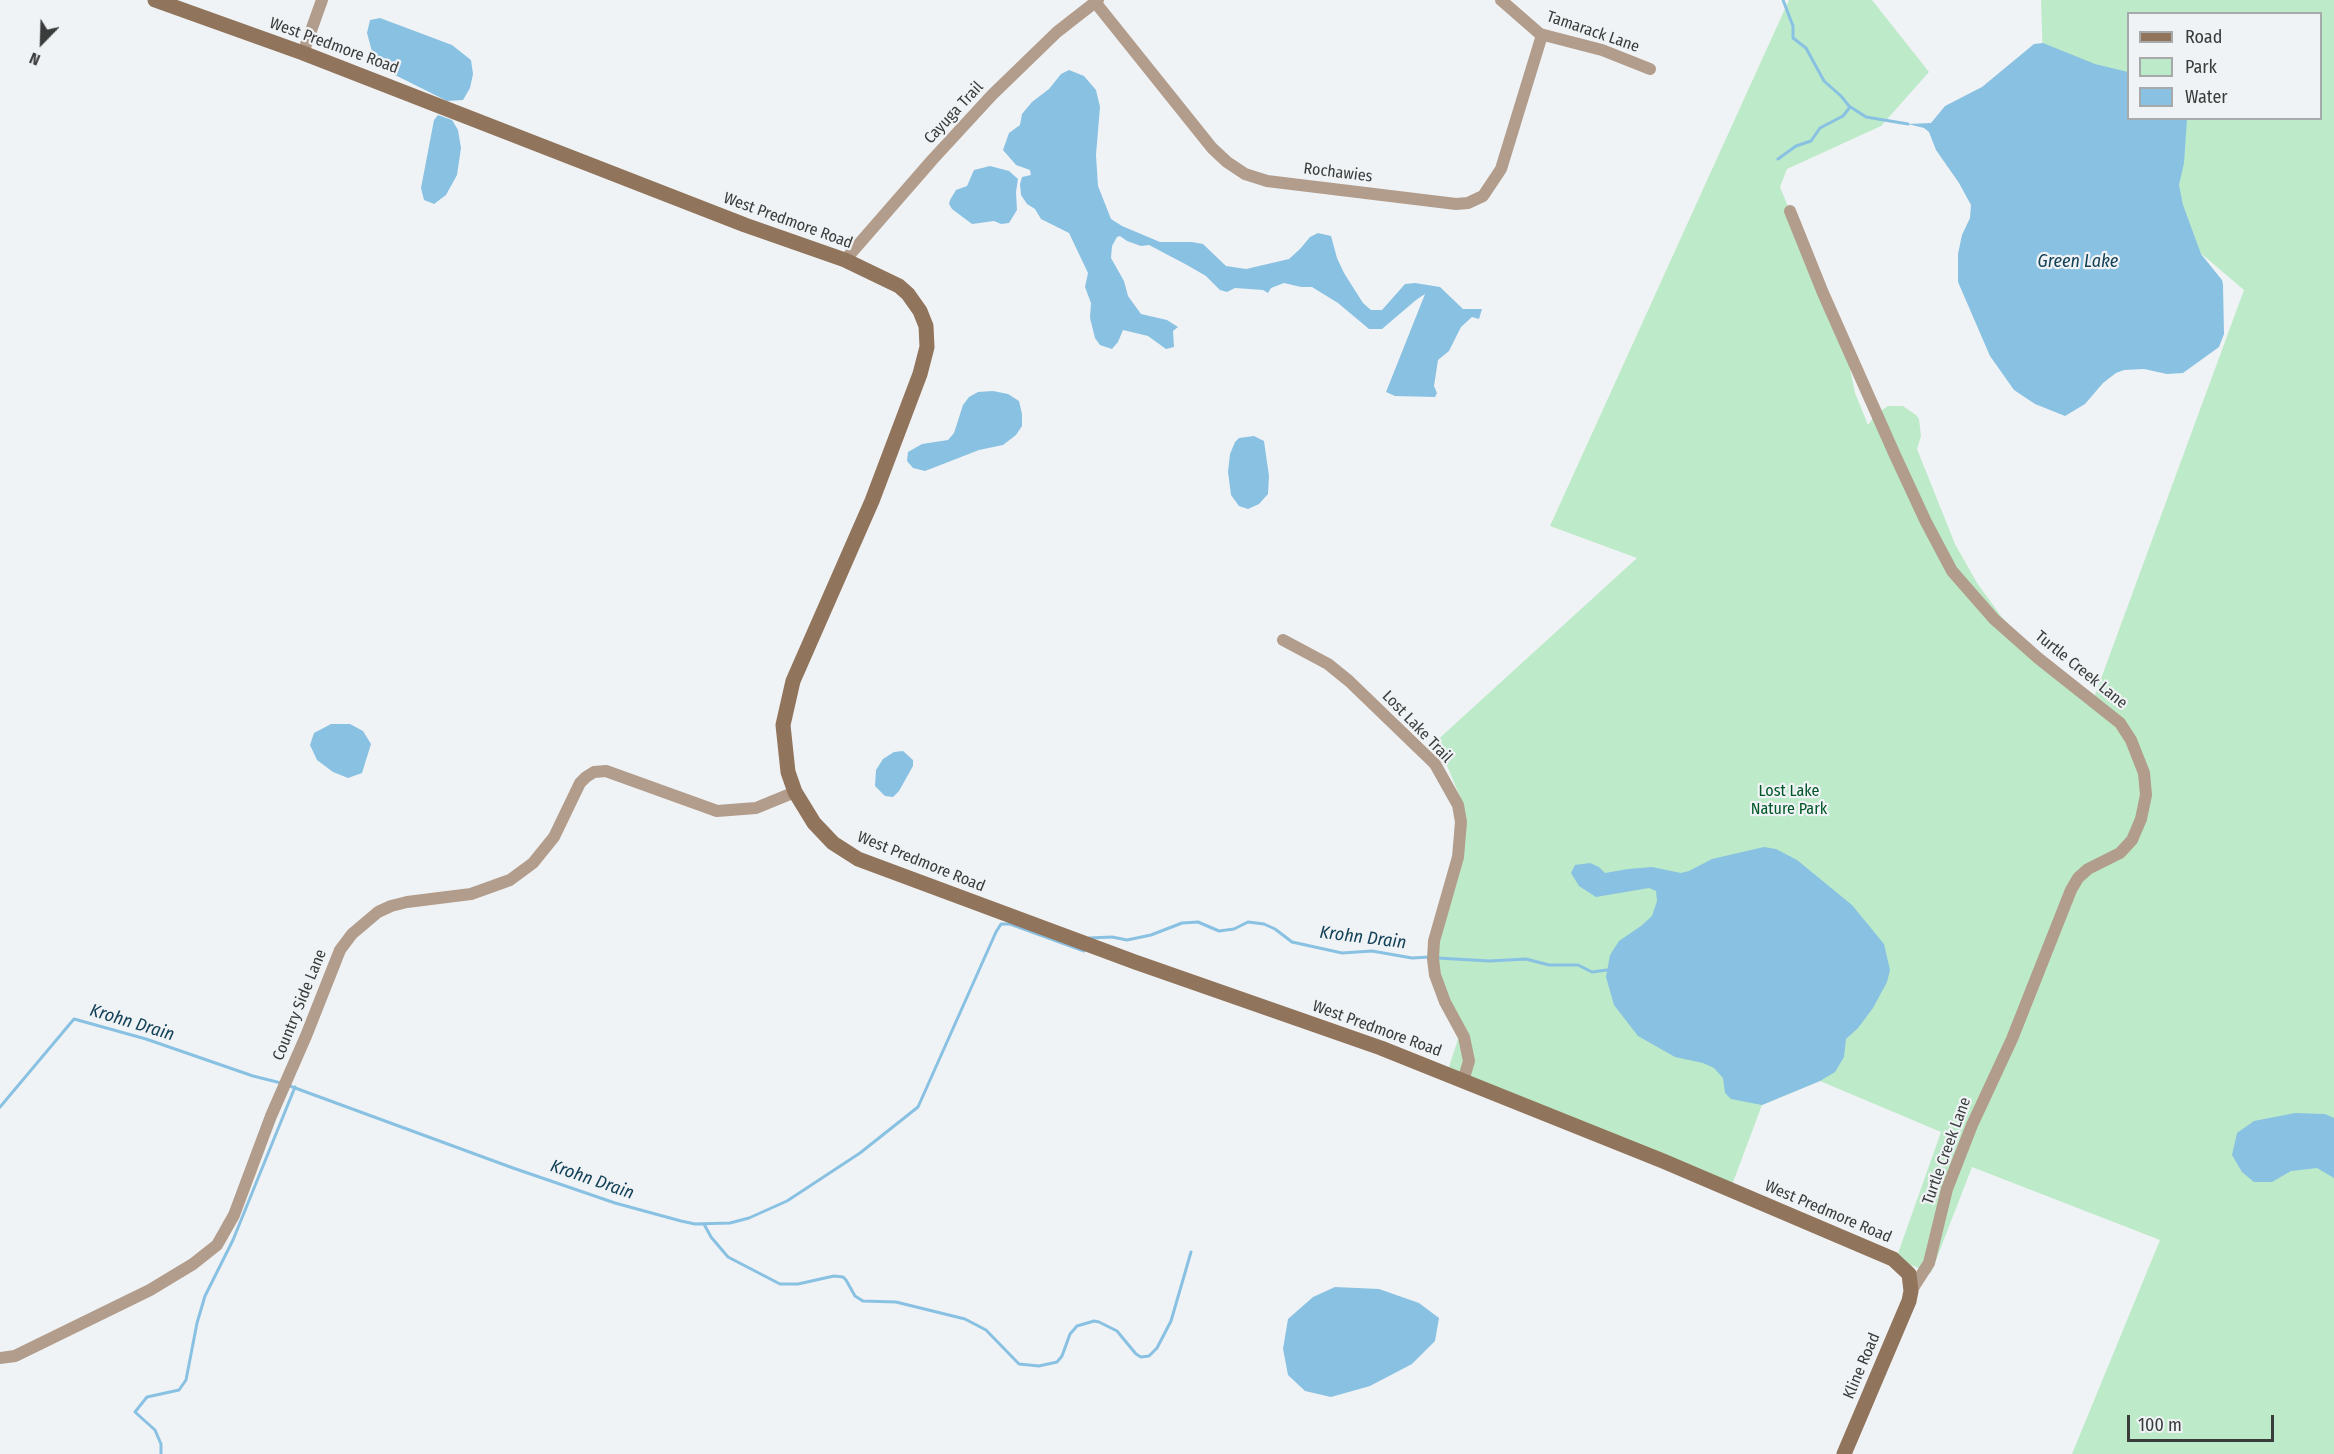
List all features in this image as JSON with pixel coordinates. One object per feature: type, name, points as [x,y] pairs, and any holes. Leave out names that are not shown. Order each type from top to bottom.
[{"type":"street","name":"West Predmore Road","points":[[154,0],[303,53],[744,225],[845,260],[881,276],[908,294],[920,311],[926,326],[927,347],[915,391],[873,497],[793,681],[783,724],[788,772],[795,792],[814,823],[833,843],[858,859],[1115,955],[1381,1048],[1673,1166],[1893,1259],[1909,1274],[1911,1291]]},
{"type":"street","points":[[303,53],[322,0]]},
{"type":"street","name":"Tamarack Lane","points":[[1501,0],[1542,35],[1602,50],[1650,69]]},
{"type":"street","name":"Rochawies","points":[[1096,1],[1212,148],[1245,174],[1267,182],[1455,204],[1468,203],[1483,196],[1501,169],[1542,35]]},
{"type":"street","name":"Cayuga Trail","points":[[845,260],[992,95],[1057,32],[1096,1]]},
{"type":"street","name":"Turtle Creek Lane","points":[[1790,211],[1823,293],[1894,453],[1952,571],[1994,619],[2038,658],[2120,723],[2131,740],[2144,773],[2146,795],[2141,819],[2133,840],[2120,853],[2088,869],[2078,878],[2071,890],[2012,1039],[1972,1125],[1947,1189],[1929,1263],[1911,1291]]},
{"type":"street","name":"Lost Lake Trail","points":[[1283,640],[1328,664],[1372,703],[1435,764],[1458,805],[1461,822],[1458,857],[1434,940],[1433,958],[1435,975],[1445,1002],[1464,1037],[1468,1060],[1463,1082]]},
{"type":"street","name":"Country Side Lane","points":[[0,1358],[25,1352],[150,1290],[193,1264],[217,1245],[234,1215],[340,950],[352,934],[378,912],[407,902],[471,894],[510,880],[533,863],[554,837],[580,783],[594,772],[606,771],[717,811],[756,808],[795,792]]},
{"type":"street","name":"Kline Road","points":[[1844,1454],[1909,1301],[1911,1291]]},
{"type":"green space","name":"Lost Lake Nature Park","points":[[1789,0],[1872,0],[1929,72],[1881,126],[1787,169],[1780,187],[1846,349],[1855,393],[1868,425],[1876,414],[1888,406],[1903,406],[1916,415],[1919,419],[1921,436],[1917,449],[1955,544],[1977,583],[2001,616],[2030,647],[2061,673],[2095,695],[2244,290],[2045,121],[2041,0],[2334,0],[2334,1454],[2072,1454],[2160,1240],[1972,1167],[1931,1273],[1896,1259],[1941,1132],[1820,1081],[1762,1105],[1732,1185],[1448,1070],[1459,1036],[1435,949],[1459,853],[1461,799],[1445,761],[1432,745],[1637,558],[1550,526]]},
{"type":"water","points":[[380,18],[452,45],[471,60],[473,74],[470,88],[463,100],[447,101],[387,71],[373,55],[367,33],[370,20]]},
{"type":"water","name":"Green Lake","points":[[2043,43],[2095,64],[2127,72],[2127,120],[2187,120],[2184,163],[2179,185],[2183,205],[2201,254],[2223,284],[2224,334],[2219,347],[2183,373],[2167,374],[2144,369],[2124,370],[2116,373],[2103,383],[2085,404],[2065,416],[2035,404],[2014,390],[1990,356],[1958,282],[1958,254],[1962,235],[1970,218],[1971,205],[1936,150],[1929,132],[1924,128],[1908,124],[1931,123],[1945,106],[1982,87],[2034,44]]},
{"type":"water","points":[[1069,70],[1084,76],[1096,90],[1100,107],[1096,155],[1098,186],[1111,219],[1122,226],[1160,242],[1203,244],[1226,266],[1246,269],[1289,259],[1310,237],[1318,233],[1331,236],[1344,273],[1363,303],[1371,310],[1382,310],[1405,284],[1415,283],[1440,287],[1463,309],[1482,309],[1479,319],[1472,317],[1461,327],[1449,351],[1438,360],[1434,386],[1437,393],[1435,397],[1395,396],[1386,392],[1425,294],[1382,329],[1369,329],[1338,303],[1312,287],[1284,283],[1271,288],[1268,293],[1263,290],[1235,288],[1227,292],[1220,290],[1206,276],[1149,245],[1141,246],[1120,236],[1112,246],[1111,258],[1124,281],[1128,296],[1141,314],[1167,320],[1178,327],[1173,331],[1174,347],[1166,349],[1148,336],[1123,330],[1112,349],[1100,345],[1095,338],[1090,318],[1091,303],[1085,287],[1088,273],[1069,233],[1041,219],[1035,209],[1027,204],[1021,195],[1020,184],[1022,177],[1031,175],[1030,170],[1016,165],[1003,150],[1009,133],[1020,125],[1022,114],[1032,102],[1049,89],[1061,74]]},
{"type":"water","points":[[438,115],[452,120],[458,130],[461,148],[457,175],[446,195],[434,204],[424,200],[421,188],[434,120]]},
{"type":"water","points":[[990,166],[1009,171],[1018,179],[1017,210],[1009,223],[1001,224],[994,221],[972,224],[952,209],[949,204],[950,200],[956,190],[967,186],[974,170]]},
{"type":"water","points":[[993,391],[1008,394],[1019,401],[1022,426],[1016,435],[1003,445],[979,450],[925,471],[913,468],[907,461],[908,452],[922,444],[948,440],[954,433],[963,405],[969,397],[978,392]]},
{"type":"water","points":[[1254,436],[1264,441],[1269,476],[1268,494],[1259,504],[1248,509],[1239,506],[1231,495],[1228,472],[1230,454],[1235,442],[1239,438]]},
{"type":"water","points":[[331,724],[350,724],[363,731],[371,744],[362,773],[348,778],[333,772],[317,760],[310,745],[314,733]]},
{"type":"water","points":[[903,751],[913,760],[913,766],[899,791],[893,797],[885,796],[875,786],[876,770],[883,759],[894,752]]},
{"type":"water","points":[[1764,847],[1776,849],[1797,860],[1852,905],[1884,944],[1890,970],[1887,982],[1873,1008],[1858,1028],[1846,1039],[1844,1057],[1835,1072],[1820,1081],[1762,1105],[1731,1099],[1725,1093],[1723,1078],[1714,1068],[1703,1063],[1675,1057],[1638,1036],[1614,1005],[1606,977],[1610,955],[1619,941],[1652,916],[1657,901],[1656,891],[1649,888],[1596,897],[1579,886],[1571,873],[1575,865],[1590,863],[1605,873],[1652,867],[1681,873],[1712,859]]},
{"type":"water","points":[[2295,1113],[2325,1114],[2334,1118],[2334,1178],[2317,1168],[2291,1171],[2272,1182],[2254,1182],[2242,1172],[2232,1155],[2237,1133],[2254,1121]]},
{"type":"water","points":[[1335,1287],[1379,1289],[1419,1303],[1439,1318],[1435,1341],[1412,1364],[1370,1386],[1331,1397],[1305,1391],[1288,1375],[1283,1349],[1288,1319],[1313,1297]]},
{"type":"waterway","points":[[1783,0],[1793,26],[1793,38],[1806,48],[1824,81],[1849,106],[1866,117],[1908,124]]},
{"type":"waterway","points":[[1778,159],[1796,146],[1811,141],[1820,128],[1843,116],[1850,107]]},
{"type":"waterway","name":"Krohn Drain","points":[[1089,938],[1112,937],[1127,940],[1151,935],[1182,923],[1198,922],[1219,931],[1234,929],[1248,922],[1264,924],[1292,942],[1342,953],[1372,951],[1412,958],[1430,957]]},
{"type":"waterway","name":"Krohn Drain","points":[[287,1085],[615,1203],[695,1224],[730,1223],[749,1218],[787,1201],[860,1153],[918,1107],[1001,924],[1010,924],[1084,951]]},
{"type":"waterway","name":"Krohn Drain","points":[[1437,958],[1490,961],[1526,959],[1549,965],[1578,965],[1592,972],[1607,970]]},
{"type":"waterway","name":"Krohn Drain","points":[[0,1107],[74,1019],[146,1039],[253,1076],[281,1083]]},
{"type":"waterway","points":[[161,1454],[161,1444],[155,1430],[135,1412],[147,1397],[179,1390],[186,1380],[197,1323],[205,1296],[233,1240],[295,1087]]},
{"type":"waterway","points":[[704,1224],[711,1237],[728,1257],[780,1284],[798,1284],[834,1276],[843,1277],[855,1296],[863,1301],[896,1302],[965,1319],[986,1330],[1019,1364],[1039,1366],[1057,1362],[1062,1356],[1070,1334],[1077,1326],[1094,1321],[1117,1331],[1136,1354],[1141,1357],[1149,1356],[1157,1348],[1171,1321],[1191,1252]]}]
